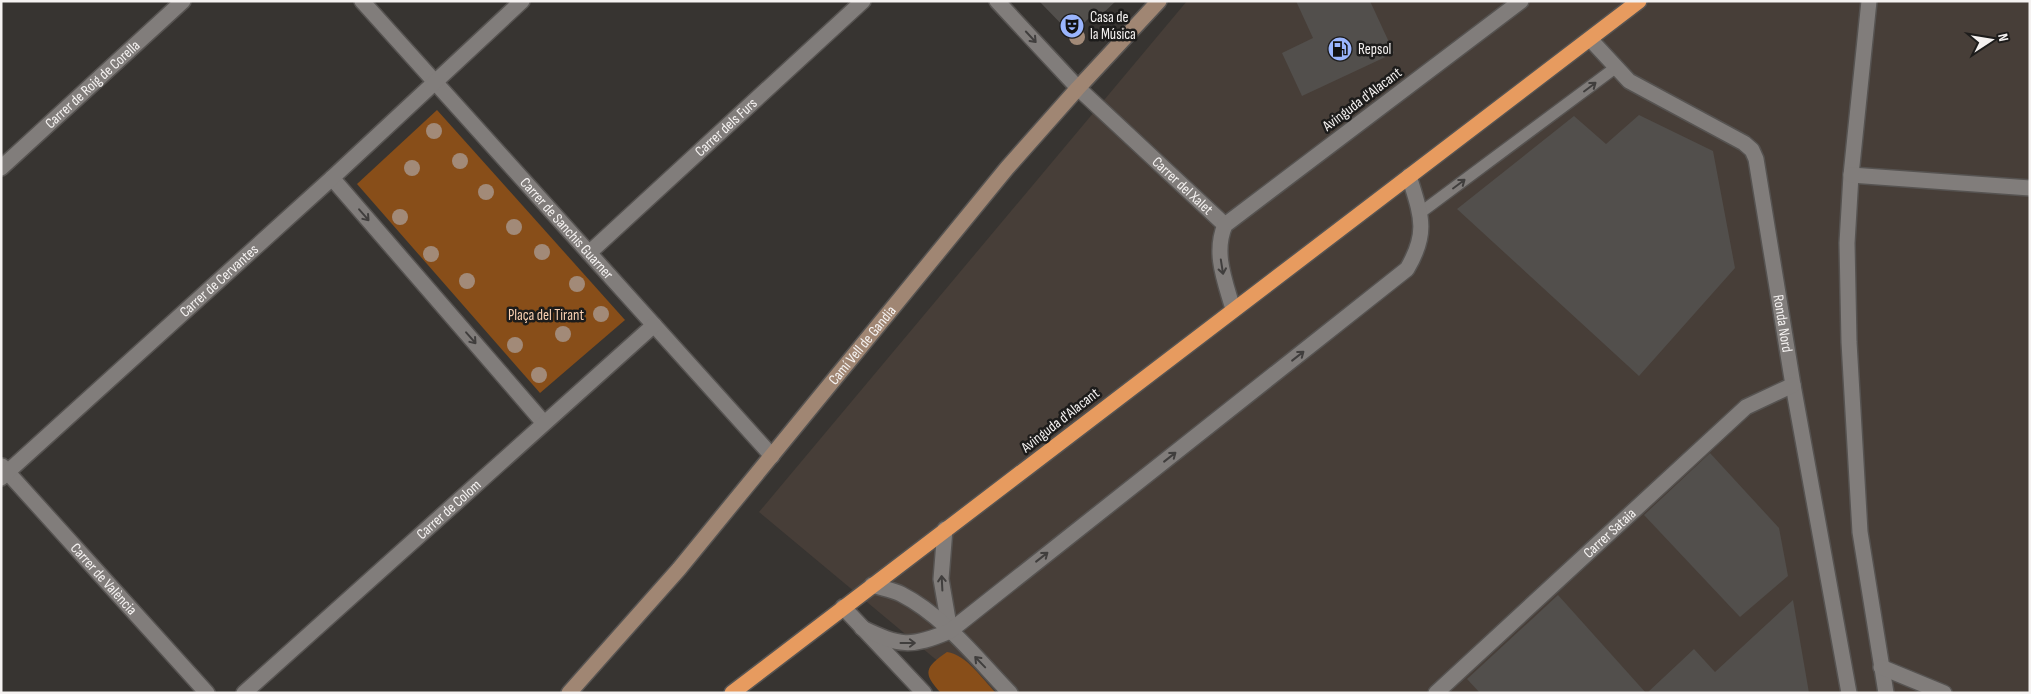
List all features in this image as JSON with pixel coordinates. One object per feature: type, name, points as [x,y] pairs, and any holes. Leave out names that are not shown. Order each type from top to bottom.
[{"type":"highway","name":"Avinguda d'Alacant","points":[[732,693],[1639,1]]},
{"type":"street","name":"Carrer de Roig de Corella","points":[[1,168],[183,1]]},
{"type":"street","name":"Carrer de Sanchis Guarner","points":[[362,1],[772,456]]},
{"type":"street","name":"Carrer de Cervantes","points":[[3,472],[332,178],[522,1]]},
{"type":"street","name":"Carrer dels Furs","points":[[588,253],[863,1]]},
{"type":"street","name":"Carrer del Xalet","points":[[998,1],[1078,88],[1225,224],[1220,237],[1219,250],[1222,272],[1233,309]]},
{"type":"street","name":"Camí Vell de Gandia","points":[[569,693],[679,568],[1007,168],[1159,1]]},
{"type":"street","name":"Avinguda d'Alacant","points":[[1225,224],[1521,1]]},
{"type":"street","points":[[1869,1],[1851,174],[1848,242],[1853,442],[1860,532],[1886,693]]},
{"type":"street","name":"Ronda Nord","points":[[1590,40],[1629,81],[1744,143],[1752,150],[1756,159],[1793,385],[1849,693]]},
{"type":"street","points":[[1851,174],[2030,188]]},
{"type":"street","points":[[862,628],[892,642],[912,644],[950,631],[1407,269],[1419,250],[1421,232],[1420,213],[1409,176]]},
{"type":"street","points":[[332,178],[543,422]]},
{"type":"street","name":"Carrer de Colom","points":[[244,693],[543,422],[654,326]]},
{"type":"street","name":"Carrer Sataia","points":[[1436,693],[1746,407],[1793,385]]},
{"type":"street","name":"Carrer de València","points":[[3,472],[207,693]]},
{"type":"street","points":[[945,530],[941,579],[950,631]]},
{"type":"street","points":[[872,585],[900,594],[926,610],[950,631],[1010,693]]},
{"type":"street","points":[[843,607],[924,693]]},
{"type":"street","points":[[1882,667],[1944,693]]},
{"type":"lane","points":[[1420,213],[1615,68]]},
{"type":"shaded area","points":[[1187,1],[2030,1],[2030,693],[976,693],[759,512]]},
{"type":"green space","name":"Plaça del Tirant","points":[[437,110],[625,320],[540,393],[357,184]]},
{"type":"green space","points":[[947,652],[961,658],[974,668],[996,693],[941,693],[931,680],[929,671],[930,666]]},
{"type":"building","name":"Casa de la Música","points":[[1039,1],[1116,1],[1100,16],[1091,16],[1072,35]]},
{"type":"building","points":[[1296,1],[1370,1],[1394,53],[1302,96],[1282,53],[1313,38]]},
{"type":"building","points":[[1639,115],[1713,151],[1735,268],[1639,376],[1457,209],[1574,116],[1606,144]]},
{"type":"building","points":[[1710,453],[1779,528],[1788,576],[1740,617],[1644,515]]},
{"type":"building","points":[[1558,595],[1646,693],[1480,693],[1467,679]]},
{"type":"building","points":[[1793,600],[1809,693],[1647,693],[1694,649],[1715,672]]},
{"type":"place","name":"Casa de la Música","points":[[1072,26]]},
{"type":"place","name":"Repsol","points":[[1340,49]]}]
